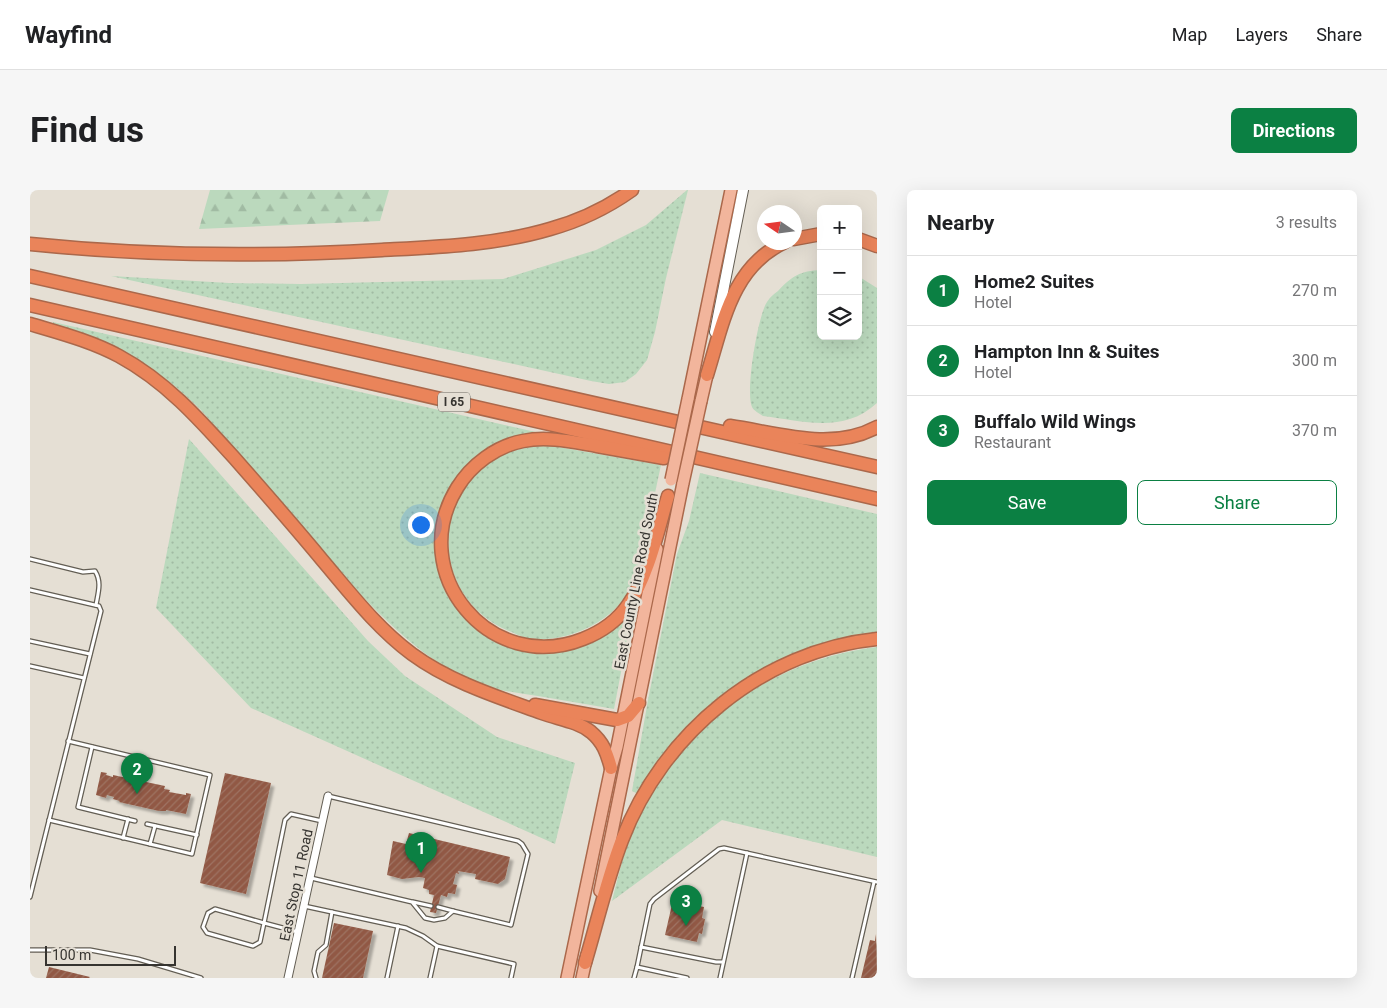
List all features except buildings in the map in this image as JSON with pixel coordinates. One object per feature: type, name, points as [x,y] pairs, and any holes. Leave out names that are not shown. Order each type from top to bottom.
[{"type":"highway","points":[[30,244],[104,250],[251,254],[347,252],[454,245],[510,238],[550,229],[595,211],[632,190]]},
{"type":"highway","points":[[802,238],[817,235]]},
{"type":"highway","points":[[862,240],[877,246]]},
{"type":"highway","points":[[706,375],[729,305],[739,283],[753,265],[773,250]]},
{"type":"highway","name":"I 65","points":[[30,276],[877,467]]},
{"type":"highway","name":"I 65","points":[[30,305],[877,499]]},
{"type":"highway","points":[[30,324],[74,337],[104,349],[132,364],[164,386],[202,422],[276,505],[368,614],[392,637],[413,654],[461,682],[508,701],[574,723],[589,731],[604,746],[611,768]]},
{"type":"highway","points":[[634,411],[826,440],[849,438],[877,427]]},
{"type":"highway","points":[[668,496],[644,574],[633,596],[624,610],[611,623],[591,636],[580,640],[558,646],[535,646],[516,643],[498,635],[479,623],[462,607],[446,575],[442,553],[442,532],[446,512],[454,492],[464,477],[478,463],[499,450],[522,441],[545,439],[570,442],[807,482]]},
{"type":"highway","points":[[585,963],[625,832],[652,780],[688,734],[718,706],[751,683],[775,670],[804,657],[832,648],[877,639]]},
{"type":"highway","points":[[508,701],[617,720],[623,719],[639,703]]},
{"type":"main road","name":"East County Line Road South","points":[[567,978],[623,719],[731,190]]},
{"type":"main road","name":"East County Line Road South","points":[[582,978],[743,190]]},
{"type":"street","name":"East Stop 11 Road","points":[[288,978],[328,796]]},
{"type":"lane","points":[[30,559],[82,572],[95,571],[98,576],[99,589],[96,605]]},
{"type":"lane","points":[[30,590],[96,605],[99,606],[101,611],[30,897]]},
{"type":"lane","points":[[30,640],[90,654]]},
{"type":"lane","points":[[30,666],[84,678]]},
{"type":"lane","points":[[49,820],[192,854],[197,835],[210,775],[68,741]]},
{"type":"lane","points":[[92,747],[78,807],[135,821]]},
{"type":"lane","points":[[328,796],[518,841],[522,844],[528,854],[511,925],[438,907]]},
{"type":"lane","points":[[298,932],[264,923],[215,909],[208,913],[204,927],[207,933],[254,946],[260,942],[264,923],[285,820],[291,814],[322,821]]},
{"type":"lane","points":[[123,838],[128,819]]},
{"type":"lane","points":[[147,824],[197,835]]},
{"type":"lane","points":[[150,844],[155,826]]},
{"type":"lane","points":[[634,978],[650,904],[719,849],[724,848],[875,882],[852,978]]},
{"type":"lane","points":[[720,978],[747,853]]},
{"type":"lane","points":[[310,878],[432,906]]},
{"type":"lane","points":[[412,902],[425,918],[434,920],[445,918],[453,911]]},
{"type":"lane","points":[[304,906],[406,928],[424,936],[437,946],[514,964],[511,978]]},
{"type":"lane","points":[[316,978],[314,971],[318,952],[326,945],[332,912]]},
{"type":"lane","points":[[387,978],[398,926]]},
{"type":"lane","points":[[430,978],[437,946]]},
{"type":"lane","points":[[640,946],[723,962]]},
{"type":"lane","points":[[30,950],[90,950],[138,959],[201,978]]},
{"type":"lane","points":[[637,967],[687,978]]},
{"type":"green space","points":[[210,190],[389,190],[380,221],[199,229]]},
{"type":"green space","points":[[687,190],[647,360],[636,374],[625,382],[609,384],[591,381],[111,276],[229,283],[301,284],[503,279],[596,250],[646,225]]},
{"type":"green space","points":[[817,271],[817,340],[862,340],[862,279],[877,288],[877,403],[864,413],[851,419],[823,423],[808,422],[763,416],[752,407],[750,399],[751,371],[756,337],[763,310],[771,297],[792,278]]},
{"type":"green space","points":[[53,322],[540,433],[508,440],[493,446],[479,454],[466,466],[454,482],[440,509],[436,527],[436,557],[440,577],[450,601],[479,630],[498,642],[525,652],[562,652],[586,645],[620,624],[633,609],[614,709],[489,687],[448,669],[432,658],[389,623],[362,596],[200,409],[178,389],[157,373],[129,356],[99,341],[53,324]]},
{"type":"green space","points":[[189,439],[368,641],[405,676],[497,737],[575,763],[555,844],[251,708],[156,608]]},
{"type":"green space","points":[[547,445],[661,465],[638,570],[631,588],[623,600],[605,618],[583,630],[558,638],[532,639],[509,631],[484,617],[466,597],[454,574],[448,548],[450,522],[458,498],[474,476],[496,458],[508,452]]},
{"type":"green space","points":[[700,473],[877,514],[877,634],[814,648],[783,660],[727,692],[701,712],[678,735],[658,761],[638,794],[632,791],[648,700],[677,554],[689,521]]},
{"type":"green space","points":[[877,647],[877,857],[722,820],[612,901],[629,840],[651,795],[673,762],[700,732],[729,706],[762,685],[798,667],[836,655]]},
{"type":"place","name":"Hampton Inn & Suites","points":[[137,794]]},
{"type":"place","name":"Home2 Suites","points":[[421,873]]},
{"type":"place","name":"Buffalo Wild Wings","points":[[686,926]]}]
